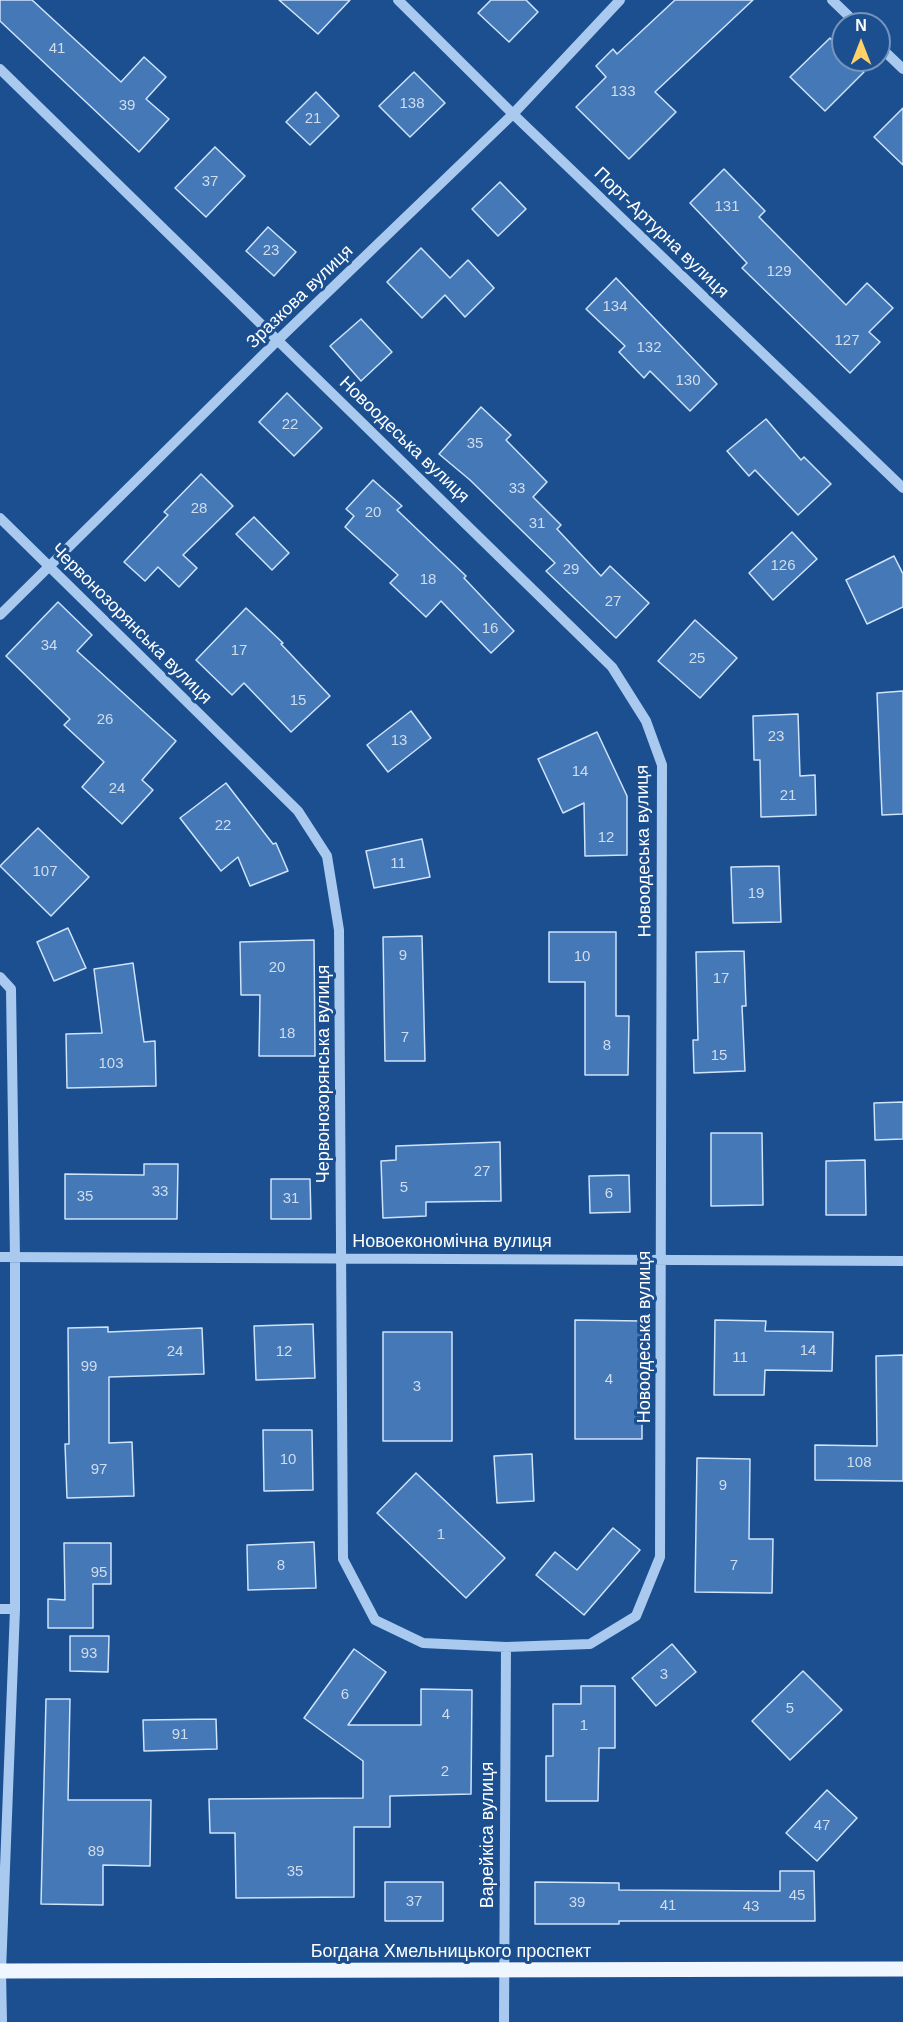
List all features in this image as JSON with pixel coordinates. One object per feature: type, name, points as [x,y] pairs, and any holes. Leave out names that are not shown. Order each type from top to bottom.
[{"type":"main road","name":"Богдана Хмельницького проспект","points":[[1,1971],[903,1969]]},
{"type":"street","name":"Порт-Артурна вулиця","points":[[398,0],[513,114],[903,488]]},
{"type":"street","name":"Зразкова вулиця","points":[[0,615],[278,340],[513,114],[620,0]]},
{"type":"street","points":[[832,0],[844,12]]},
{"type":"street","points":[[891,58],[903,69]]},
{"type":"street","name":"Новоодеська вулиця","points":[[0,69],[612,667],[646,721],[662,765],[660,1557],[636,1617],[590,1644],[506,1647]]},
{"type":"street","name":"Червонозорянська вулиця","points":[[0,518],[297,812],[327,856],[339,930],[343,1559],[375,1620],[423,1643],[506,1647]]},
{"type":"street","points":[[0,977],[12,989],[15,1257],[15,1609],[1,1971],[2,2022]]},
{"type":"street","name":"Новоекономічна вулиця","points":[[0,1257],[903,1261]]},
{"type":"street","points":[[0,1609],[15,1609]]},
{"type":"street","name":"Варейкіса вулиця","points":[[504,2022],[506,1647]]},
{"type":"building","points":[[0,0],[32,0],[121,82],[144,57],[166,77],[146,99],[169,119],[139,152],[0,21]]},
{"type":"building","points":[[279,0],[350,0],[318,34]]},
{"type":"building","points":[[491,0],[526,0],[538,12],[509,42],[478,13]]},
{"type":"building","points":[[675,0],[753,0],[655,92],[676,112],[629,159],[576,107],[606,77],[596,66],[613,49],[617,54]]},
{"type":"building","points":[[830,38],[831,72],[864,72],[825,111],[790,77]]},
{"type":"building","points":[[414,72],[445,103],[410,137],[379,106]]},
{"type":"building","points":[[316,92],[339,116],[310,145],[286,122]]},
{"type":"building","points":[[903,108],[903,165],[874,137]]},
{"type":"building","points":[[215,147],[245,176],[206,217],[175,188]]},
{"type":"building","points":[[724,169],[765,211],[759,217],[846,305],[867,283],[893,308],[869,332],[880,342],[850,373],[742,268],[747,263],[690,203]]},
{"type":"building","points":[[500,182],[526,209],[498,236],[472,209]]},
{"type":"building","points":[[268,227],[296,252],[274,276],[246,251]]},
{"type":"building","points":[[421,248],[450,278],[468,260],[494,288],[465,317],[445,295],[422,318],[387,282]]},
{"type":"building","points":[[616,278],[717,384],[690,411],[650,371],[644,378],[619,352],[625,346],[586,309]]},
{"type":"building","points":[[361,319],[392,352],[361,381],[330,346]]},
{"type":"building","points":[[287,393],[322,428],[294,456],[259,422]]},
{"type":"building","points":[[481,407],[511,435],[506,440],[547,482],[533,497],[561,525],[557,529],[601,576],[610,566],[649,603],[616,638],[546,571],[555,563],[470,480],[439,454]]},
{"type":"building","points":[[766,419],[801,460],[804,457],[831,484],[798,515],[755,470],[749,476],[727,451]]},
{"type":"building","points":[[201,474],[233,506],[183,555],[197,568],[179,587],[158,567],[145,581],[124,562],[168,515],[164,512]]},
{"type":"building","points":[[373,480],[402,506],[397,510],[466,576],[464,578],[514,631],[491,653],[441,601],[426,617],[390,583],[398,575],[345,527],[354,516],[346,509]]},
{"type":"building","points":[[254,517],[289,553],[272,570],[236,534]]},
{"type":"building","points":[[792,532],[817,559],[773,600],[749,573]]},
{"type":"building","points":[[894,556],[903,574],[903,607],[867,624],[846,580]]},
{"type":"building","points":[[58,602],[92,635],[77,651],[176,741],[142,780],[153,790],[122,824],[82,787],[104,762],[64,725],[70,719],[6,656]]},
{"type":"building","points":[[246,608],[283,643],[281,644],[330,696],[291,732],[244,683],[232,695],[196,660]]},
{"type":"building","points":[[695,620],[737,658],[700,698],[658,661]]},
{"type":"building","points":[[903,691],[903,814],[882,815],[877,693]]},
{"type":"building","points":[[411,711],[431,738],[388,772],[367,745]]},
{"type":"building","points":[[798,714],[800,776],[815,775],[816,815],[761,817],[760,760],[754,760],[753,716]]},
{"type":"building","points":[[597,732],[627,796],[627,855],[585,856],[584,803],[563,813],[538,759]]},
{"type":"building","points":[[226,783],[273,844],[276,843],[288,871],[250,886],[238,857],[221,871],[180,818]]},
{"type":"building","points":[[38,828],[89,877],[51,916],[0,866]]},
{"type":"building","points":[[422,839],[430,877],[374,888],[366,851]]},
{"type":"building","points":[[779,866],[781,922],[733,923],[731,867]]},
{"type":"building","points":[[68,928],[86,968],[54,981],[37,942]]},
{"type":"building","points":[[549,932],[616,932],[616,1016],[629,1016],[628,1075],[585,1075],[585,982],[549,982]]},
{"type":"building","points":[[422,936],[425,1061],[385,1061],[383,937]]},
{"type":"building","points":[[314,940],[315,1056],[259,1056],[260,995],[241,995],[240,942]]},
{"type":"building","points":[[744,951],[746,1006],[742,1006],[745,1071],[694,1073],[693,1040],[698,1040],[696,952]]},
{"type":"building","points":[[133,963],[144,1042],[155,1041],[156,1086],[67,1088],[66,1034],[102,1033],[94,969]]},
{"type":"building","points":[[903,1102],[903,1139],[875,1140],[874,1103]]},
{"type":"building","points":[[711,1133],[762,1133],[763,1205],[711,1206]]},
{"type":"building","points":[[500,1142],[501,1201],[426,1202],[426,1216],[383,1218],[381,1161],[396,1160],[396,1146]]},
{"type":"building","points":[[865,1160],[866,1215],[826,1215],[826,1161]]},
{"type":"building","points":[[144,1164],[178,1164],[177,1219],[65,1219],[65,1174],[144,1175]]},
{"type":"building","points":[[629,1175],[630,1212],[590,1213],[589,1176]]},
{"type":"building","points":[[271,1179],[310,1179],[311,1219],[271,1219]]},
{"type":"building","points":[[575,1320],[642,1321],[642,1439],[575,1439]]},
{"type":"building","points":[[715,1320],[766,1321],[765,1331],[833,1332],[832,1371],[765,1370],[764,1395],[714,1395]]},
{"type":"building","points":[[313,1324],[315,1378],[256,1380],[254,1326]]},
{"type":"building","points":[[108,1327],[108,1332],[202,1328],[204,1374],[109,1377],[109,1443],[132,1442],[134,1496],[67,1498],[65,1444],[69,1444],[68,1328]]},
{"type":"building","points":[[383,1332],[452,1332],[452,1441],[383,1441]]},
{"type":"building","points":[[903,1355],[903,1481],[815,1480],[815,1445],[877,1446],[876,1356]]},
{"type":"building","points":[[263,1430],[312,1430],[313,1490],[264,1491]]},
{"type":"building","points":[[532,1454],[534,1501],[497,1503],[494,1456]]},
{"type":"building","points":[[697,1458],[750,1459],[749,1539],[773,1539],[772,1593],[695,1592]]},
{"type":"building","points":[[416,1473],[505,1558],[466,1598],[377,1513]]},
{"type":"building","points":[[613,1528],[640,1550],[584,1615],[536,1575],[555,1552],[577,1570]]},
{"type":"building","points":[[314,1542],[316,1588],[248,1590],[247,1545]]},
{"type":"building","points":[[64,1543],[111,1543],[111,1584],[93,1584],[93,1628],[48,1628],[48,1599],[65,1600]]},
{"type":"building","points":[[70,1636],[109,1636],[108,1672],[70,1671]]},
{"type":"building","points":[[672,1644],[696,1672],[656,1706],[632,1678]]},
{"type":"building","points":[[354,1649],[386,1672],[348,1725],[421,1725],[421,1689],[472,1690],[471,1794],[390,1796],[390,1827],[354,1827],[354,1897],[236,1898],[235,1833],[210,1833],[209,1799],[363,1798],[363,1761],[304,1718]]},
{"type":"building","points":[[803,1671],[842,1710],[790,1760],[752,1721]]},
{"type":"building","points":[[581,1686],[615,1686],[615,1748],[599,1748],[598,1801],[546,1801],[546,1756],[553,1756],[553,1704],[581,1704]]},
{"type":"building","points":[[46,1699],[70,1699],[68,1800],[151,1800],[150,1866],[103,1865],[103,1905],[41,1904]]},
{"type":"building","points":[[216,1719],[217,1749],[144,1751],[143,1720]]},
{"type":"building","points":[[827,1790],[857,1818],[817,1861],[786,1833]]},
{"type":"building","points":[[780,1871],[814,1871],[815,1921],[619,1921],[619,1924],[535,1924],[535,1882],[619,1883],[619,1890],[780,1891]]},
{"type":"building","points":[[385,1882],[443,1882],[443,1921],[385,1921]]}]
